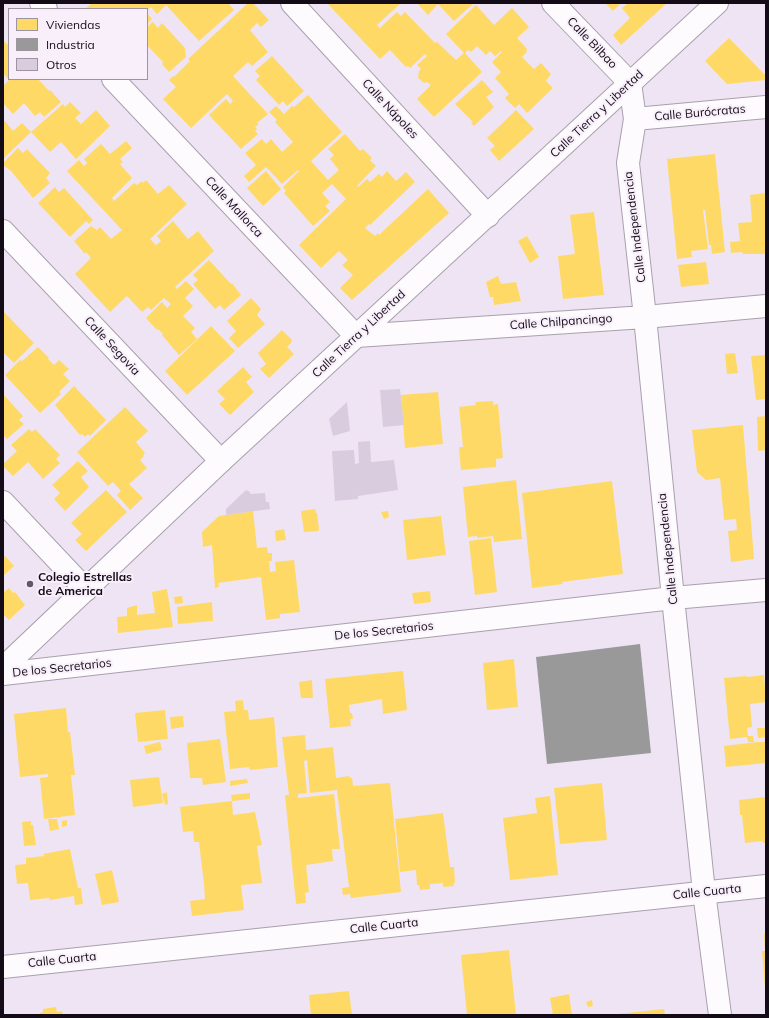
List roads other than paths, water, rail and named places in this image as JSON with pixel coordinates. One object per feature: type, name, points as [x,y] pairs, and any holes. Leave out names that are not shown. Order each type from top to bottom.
[{"type":"street","name":"Calle Nápoles","points":[[292,3],[488,216]]},
{"type":"street","name":"Calle Bilbao","points":[[553,3],[630,83]]},
{"type":"street","name":"Calle Tierra y Libertad","points":[[3,668],[221,461],[717,3]]},
{"type":"street","name":"Calle Mallorca","points":[[114,80],[356,336]]},
{"type":"street","name":"Calle Independencia","points":[[630,83],[635,119],[628,163],[646,317],[673,598],[704,892],[720,1015]]},
{"type":"street","name":"Calle Burócratas","points":[[635,119],[766,107]]},
{"type":"street","name":"Calle Segovia","points":[[3,231],[221,461]]},
{"type":"street","name":"Calle Chilpancingo","points":[[356,336],[646,317],[766,306]]},
{"type":"street","points":[[3,502],[86,590]]},
{"type":"street","name":"De los Secretarios","points":[[3,674],[673,598],[766,590]]},
{"type":"street","name":"Calle Cuarta","points":[[3,967],[766,886]]},
{"type":"place","name":"Colegio Estrellas de America","points":[[30,584]]}]
